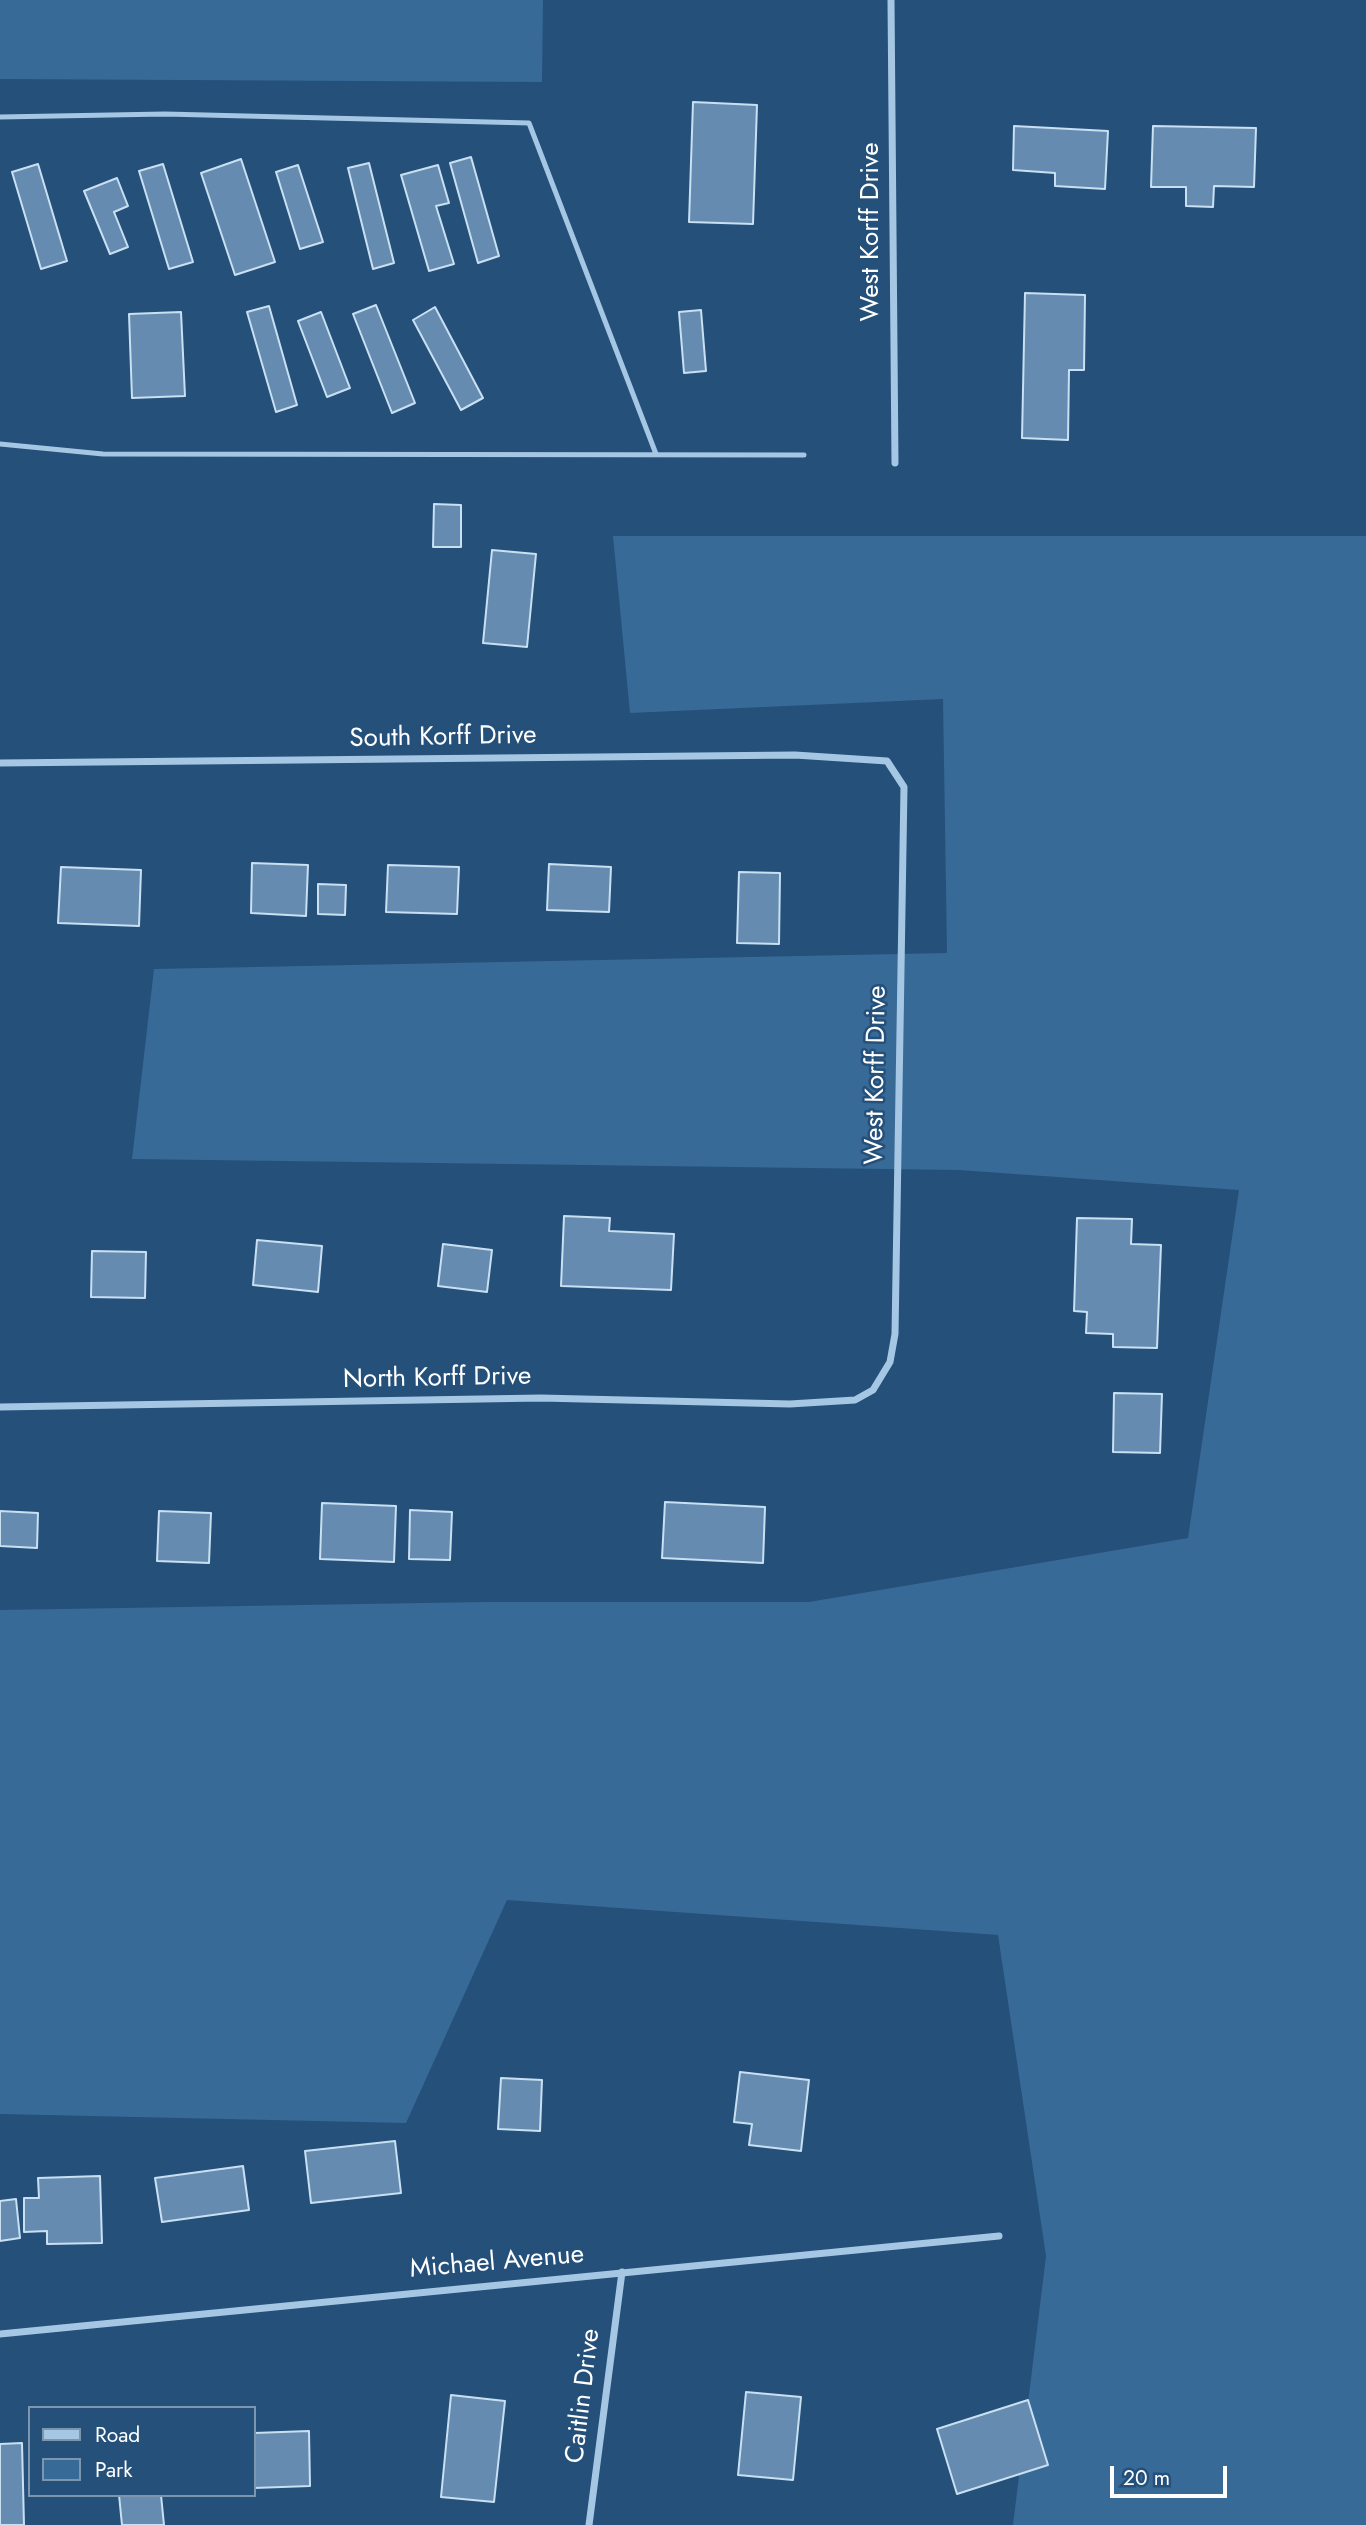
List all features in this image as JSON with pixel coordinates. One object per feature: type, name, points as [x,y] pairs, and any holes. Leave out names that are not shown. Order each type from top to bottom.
[{"type":"street","name":"West Korff Drive","points":[[891,0],[895,463]]},
{"type":"street","name":"South Korff Drive","points":[[0,763],[795,755],[887,761]]},
{"type":"street","name":"West Korff Drive","points":[[873,1390],[890,1362],[895,1320],[904,787],[887,761]]},
{"type":"street","name":"North Korff Drive","points":[[0,1407],[541,1398],[790,1404],[855,1400],[873,1390]]},
{"type":"street","name":"Michael Avenue","points":[[0,2334],[999,2236]]},
{"type":"street","name":"Caitlin Drive","points":[[589,2525],[622,2272]]},
{"type":"lane","points":[[0,117],[165,114],[529,123],[656,454]]},
{"type":"lane","points":[[0,444],[103,454],[804,455]]},
{"type":"green space","points":[[0,0],[543,0],[542,82],[0,79]]},
{"type":"green space","points":[[613,536],[1366,536],[1366,2525],[1013,2525],[1046,2256],[998,1935],[507,1900],[406,2123],[0,2114],[0,1610],[484,1602],[809,1602],[1188,1538],[1239,1190],[959,1170],[132,1159],[154,969],[947,953],[943,699],[630,713]]},
{"type":"building","points":[[693,102],[757,105],[753,224],[689,222]]},
{"type":"building","points":[[1014,126],[1108,131],[1105,189],[1055,186],[1055,173],[1013,170]]},
{"type":"building","points":[[1153,126],[1256,128],[1254,187],[1214,186],[1213,207],[1186,206],[1186,187],[1151,187]]},
{"type":"building","points":[[471,157],[499,256],[478,263],[450,163]]},
{"type":"building","points":[[241,159],[275,262],[235,275],[201,173]]},
{"type":"building","points":[[369,163],[394,263],[373,269],[348,168]]},
{"type":"building","points":[[38,164],[67,261],[41,269],[12,172]]},
{"type":"building","points":[[163,164],[193,262],[169,269],[139,171]]},
{"type":"building","points":[[298,165],[323,242],[300,249],[276,172]]},
{"type":"building","points":[[438,165],[449,203],[436,206],[454,264],[429,271],[401,175]]},
{"type":"building","points":[[117,178],[128,206],[114,212],[128,247],[110,254],[84,191]]},
{"type":"building","points":[[1025,293],[1085,295],[1084,370],[1069,370],[1068,440],[1022,438]]},
{"type":"building","points":[[376,305],[415,403],[392,413],[353,314]]},
{"type":"building","points":[[269,306],[297,405],[276,412],[247,312]]},
{"type":"building","points":[[435,307],[483,398],[461,410],[413,320]]},
{"type":"building","points":[[701,310],[706,371],[684,373],[679,312]]},
{"type":"building","points":[[181,312],[185,396],[132,398],[129,314]]},
{"type":"building","points":[[321,312],[350,388],[327,397],[298,321]]},
{"type":"building","points":[[434,504],[461,505],[461,547],[433,547]]},
{"type":"building","points":[[492,550],[536,554],[527,647],[483,643]]},
{"type":"building","points":[[252,863],[308,865],[306,916],[251,913]]},
{"type":"building","points":[[549,864],[611,867],[609,912],[547,910]]},
{"type":"building","points":[[388,865],[459,867],[457,914],[386,912]]},
{"type":"building","points":[[61,867],[141,870],[139,926],[58,923]]},
{"type":"building","points":[[739,872],[780,873],[779,944],[737,943]]},
{"type":"building","points":[[318,884],[346,885],[345,915],[318,914]]},
{"type":"building","points":[[564,1216],[610,1218],[609,1231],[674,1234],[671,1290],[561,1286]]},
{"type":"building","points":[[1077,1218],[1132,1219],[1131,1244],[1161,1245],[1157,1348],[1113,1347],[1113,1334],[1086,1333],[1087,1312],[1074,1311]]},
{"type":"building","points":[[257,1240],[322,1246],[318,1292],[253,1285]]},
{"type":"building","points":[[443,1244],[492,1250],[487,1292],[438,1286]]},
{"type":"building","points":[[92,1251],[146,1252],[145,1298],[91,1297]]},
{"type":"building","points":[[1114,1393],[1162,1394],[1160,1453],[1113,1452]]},
{"type":"building","points":[[665,1502],[765,1507],[763,1563],[662,1558]]},
{"type":"building","points":[[322,1503],[396,1506],[394,1562],[320,1559]]},
{"type":"building","points":[[410,1510],[452,1512],[450,1560],[409,1559]]},
{"type":"building","points":[[0,1511],[38,1513],[37,1548],[0,1546]]},
{"type":"building","points":[[159,1511],[211,1513],[209,1563],[157,1561]]},
{"type":"building","points":[[740,2072],[809,2080],[801,2151],[749,2145],[752,2124],[734,2122]]},
{"type":"building","points":[[501,2078],[542,2080],[540,2131],[498,2129]]},
{"type":"building","points":[[395,2141],[401,2193],[311,2203],[305,2151]]},
{"type":"building","points":[[243,2166],[249,2210],[162,2222],[155,2178]]},
{"type":"building","points":[[100,2176],[102,2243],[47,2244],[47,2231],[24,2232],[24,2198],[39,2198],[38,2178]]},
{"type":"building","points":[[16,2199],[20,2238],[0,2241],[0,2201]]},
{"type":"building","points":[[746,2392],[801,2397],[793,2480],[738,2475]]},
{"type":"building","points":[[451,2395],[505,2401],[494,2502],[441,2497]]},
{"type":"building","points":[[1028,2400],[1048,2465],[957,2494],[937,2429]]},
{"type":"building","points":[[309,2431],[310,2486],[256,2488],[256,2433]]},
{"type":"building","points":[[22,2443],[24,2525],[0,2525],[0,2444]]},
{"type":"building","points":[[119,2497],[161,2497],[164,2525],[122,2525]]}]
